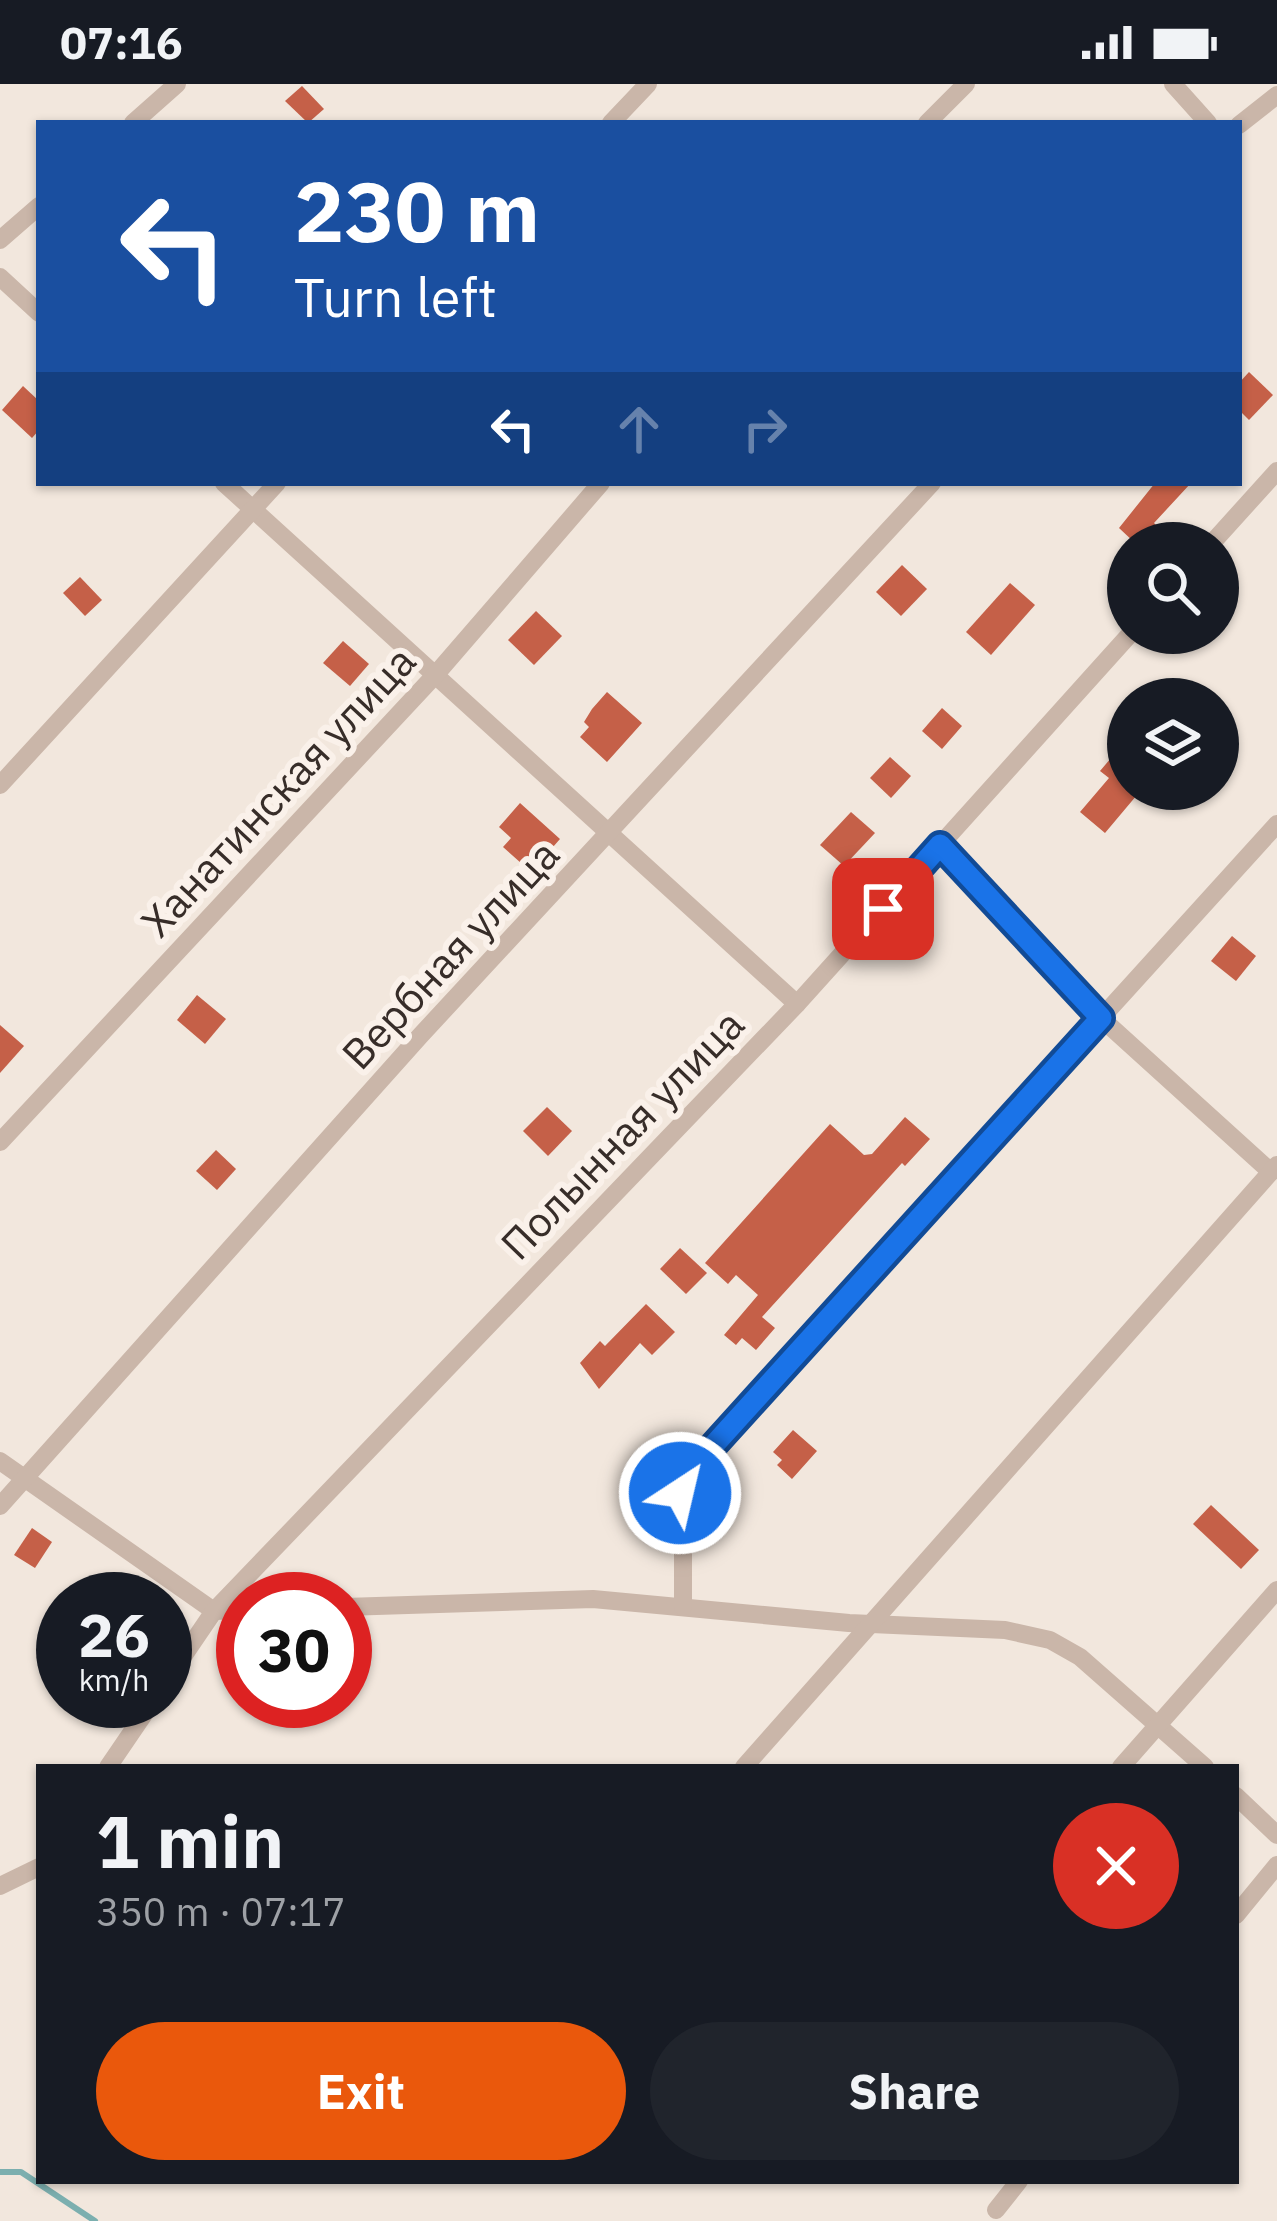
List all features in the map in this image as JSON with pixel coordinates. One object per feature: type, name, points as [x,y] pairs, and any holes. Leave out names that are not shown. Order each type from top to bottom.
[{"type":"street","points":[[136,120],[177,84]]},
{"type":"street","points":[[614,120],[647,84]]},
{"type":"street","points":[[930,120],[966,84]]},
{"type":"street","points":[[1173,84],[1205,120]]},
{"type":"street","points":[[1242,123],[1277,95]]},
{"type":"street","points":[[0,240],[36,209]]},
{"type":"street","points":[[0,277],[36,310]]},
{"type":"street","points":[[1231,522],[1277,471]]},
{"type":"street","points":[[227,486],[797,1004]]},
{"type":"street","points":[[0,785],[274,486]]},
{"type":"street","name":"Ханатинская улица","points":[[0,1142],[437,673],[598,486]]},
{"type":"street","name":"Вербная улица","points":[[0,1506],[420,1036],[929,486]]},
{"type":"street","name":"Полынная улица","points":[[192,1643],[214,1611],[797,1004],[1112,654]]},
{"type":"street","points":[[683,1606],[683,1479],[1277,824]]},
{"type":"street","points":[[747,1764],[1274,1169],[1101,1018],[940,845]]},
{"type":"street","points":[[0,1461],[214,1611]]},
{"type":"street","points":[[1123,1764],[1277,1590]]},
{"type":"street","points":[[372,1606],[593,1599],[871,1624],[1005,1630],[1050,1640],[1080,1657],[1202,1764]]},
{"type":"street","points":[[110,1764],[135,1728]]},
{"type":"street","points":[[1239,1799],[1277,1834]]},
{"type":"street","points":[[1239,1911],[1277,1865]]},
{"type":"street","points":[[0,1886],[36,1868]]},
{"type":"street","points":[[996,2210],[1017,2184]]},
{"type":"building","points":[[302,86],[324,109],[305,120],[285,101]]},
{"type":"building","points":[[1249,372],[1273,395],[1249,420],[1242,413],[1242,380]]},
{"type":"building","points":[[23,386],[36,398],[36,433],[32,438],[2,410]]},
{"type":"building","points":[[1153,486],[1188,486],[1155,522],[1124,522]]},
{"type":"building","points":[[902,565],[927,589],[901,616],[876,592]]},
{"type":"building","points":[[80,577],[102,600],[85,616],[63,593]]},
{"type":"building","points":[[1010,583],[1035,605],[991,655],[966,632]]},
{"type":"building","points":[[536,611],[562,636],[534,665],[508,640]]},
{"type":"building","points":[[343,641],[369,664],[350,686],[323,663]]},
{"type":"building","points":[[607,692],[642,723],[607,762],[580,737],[589,727],[584,722]]},
{"type":"building","points":[[942,708],[962,726],[942,749],[922,731]]},
{"type":"building","points":[[890,757],[911,776],[891,798],[870,778]]},
{"type":"building","points":[[1107,780],[1107,810],[1124,810],[1105,833],[1080,812]]},
{"type":"building","points":[[520,803],[560,839],[531,872],[503,847],[511,838],[499,827]]},
{"type":"building","points":[[851,812],[875,833],[844,866],[820,845]]},
{"type":"building","points":[[1232,936],[1256,956],[1236,981],[1211,961]]},
{"type":"building","points":[[197,995],[226,1019],[205,1044],[177,1020]]},
{"type":"building","points":[[0,1025],[24,1046],[0,1073]]},
{"type":"building","points":[[547,1107],[572,1131],[548,1156],[523,1131]]},
{"type":"building","points":[[905,1117],[930,1139],[905,1166],[902,1163],[762,1317],[775,1328],[756,1350],[742,1338],[736,1345],[724,1335],[758,1295],[736,1275],[728,1284],[705,1263],[830,1124],[864,1155],[872,1154]]},
{"type":"building","points":[[216,1150],[236,1169],[217,1190],[196,1171]]},
{"type":"building","points":[[680,1248],[707,1273],[686,1294],[660,1269]]},
{"type":"building","points":[[646,1304],[675,1332],[652,1355],[640,1343],[599,1389],[580,1363],[600,1341],[605,1346]]},
{"type":"building","points":[[793,1430],[817,1451],[792,1479],[777,1465],[782,1460],[773,1452]]},
{"type":"building","points":[[1211,1505],[1259,1550],[1241,1569],[1193,1524]]},
{"type":"building","points":[[32,1528],[52,1542],[35,1568],[14,1555]]},
{"type":"waterway","points":[[0,2172],[21,2172],[36,2182]]},
{"type":"waterway","points":[[39,2184],[95,2221]]},
{"type":"route","points":[[680,1493],[683,1479],[1101,1018],[940,845],[883,909]]}]
